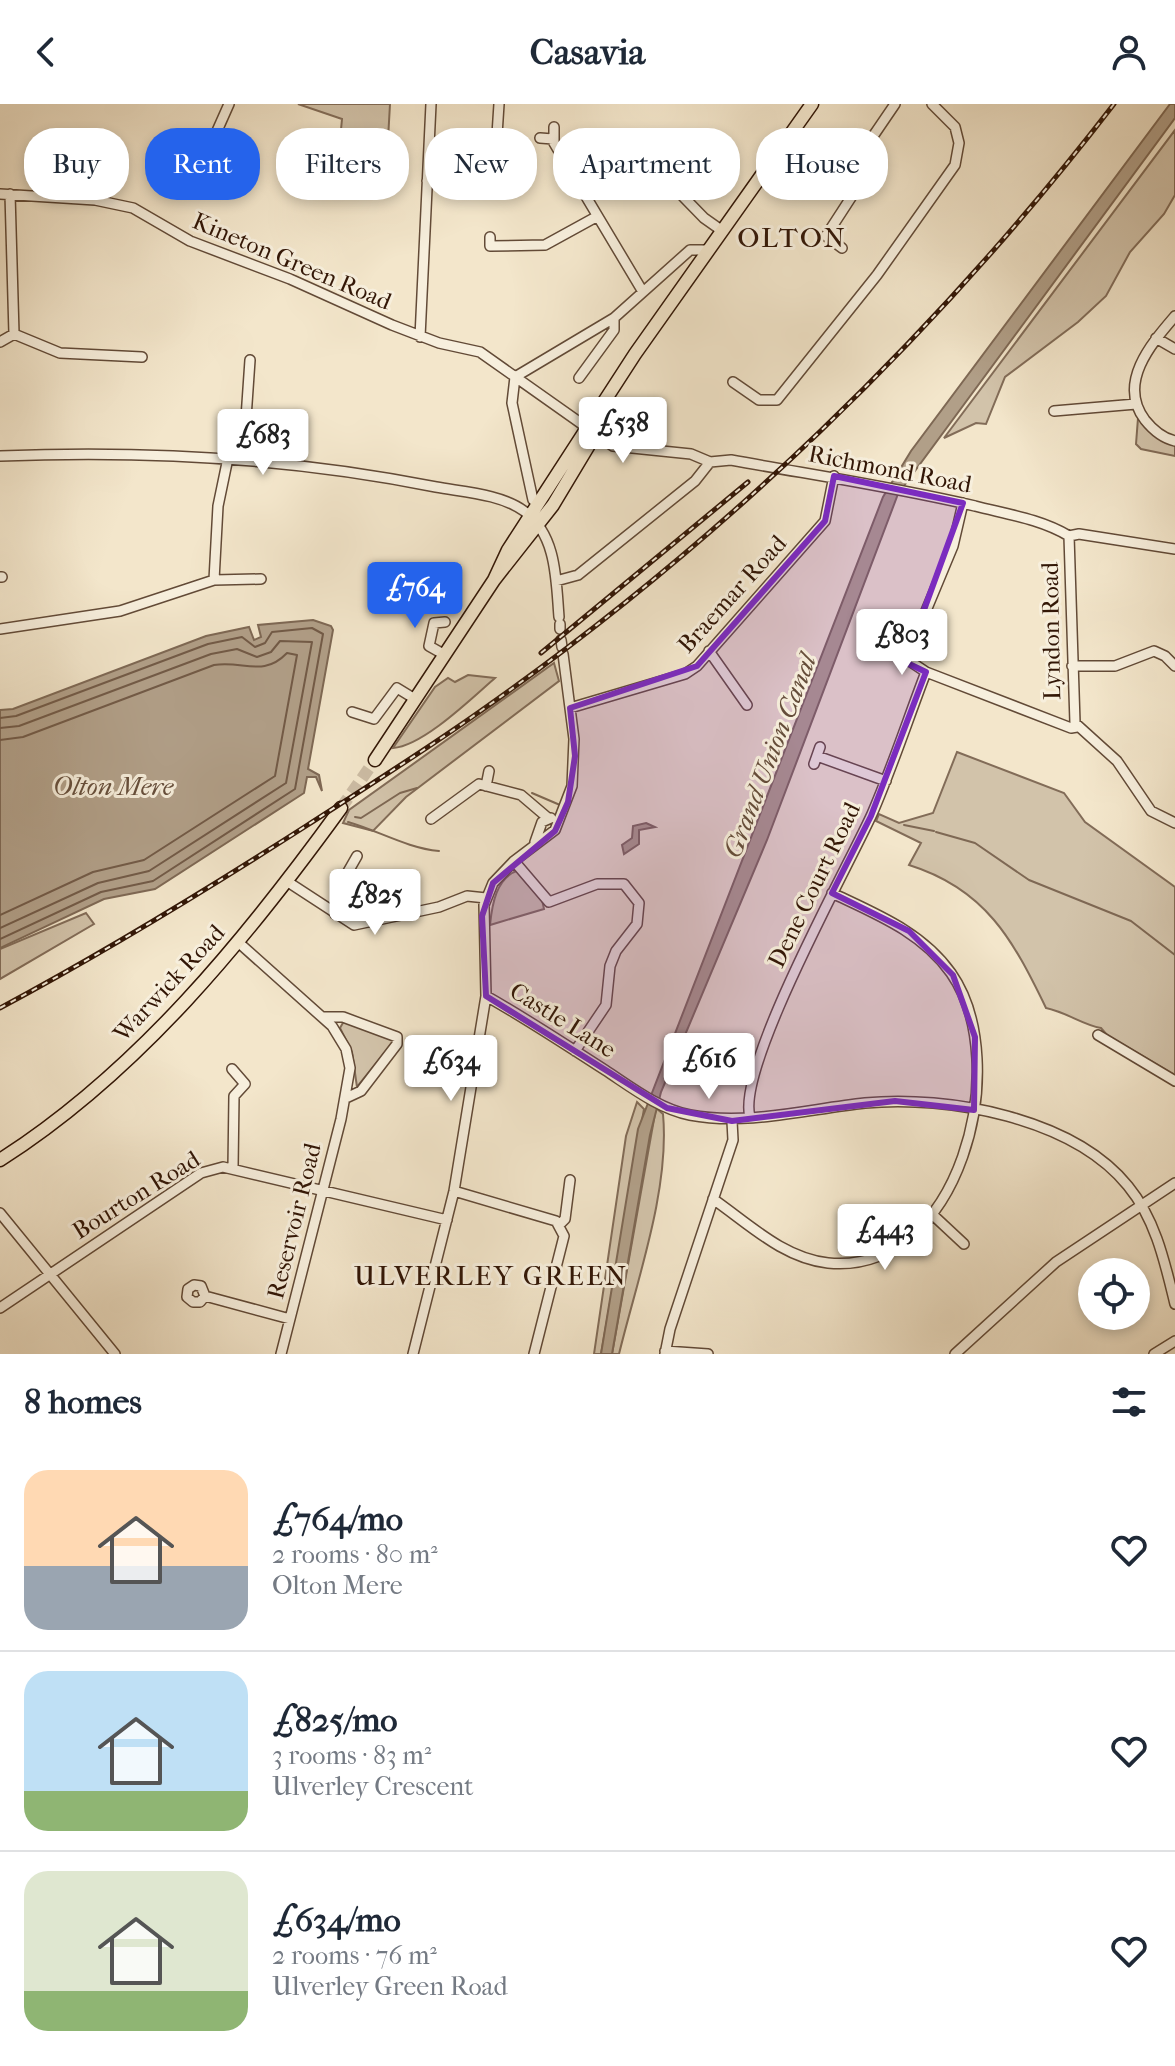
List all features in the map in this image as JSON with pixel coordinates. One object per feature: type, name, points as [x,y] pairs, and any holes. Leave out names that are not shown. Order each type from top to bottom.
[{"type":"highway","points":[[375,760],[592,434],[647,342],[721,230],[812,104]]},
{"type":"highway","name":"Warwick Road","points":[[0,1160],[51,1125],[110,1076],[238,942],[288,882],[341,808]]},
{"type":"street","points":[[218,128],[229,104]]},
{"type":"street","points":[[430,128],[431,104]]},
{"type":"street","points":[[497,128],[499,104]]},
{"type":"street","points":[[842,248],[826,236],[863,179],[847,168],[895,104]]},
{"type":"street","points":[[733,382],[759,400],[777,400],[877,275],[958,158],[955,127],[932,104]]},
{"type":"street","points":[[540,138],[553,139]]},
{"type":"street","points":[[5,194],[14,334]]},
{"type":"street","name":"Kineton Green Road","points":[[5,194],[95,200],[133,208],[190,241],[290,279],[420,337],[480,352],[592,434]]},
{"type":"street","points":[[420,337],[426,200]]},
{"type":"street","points":[[587,200],[643,292]]},
{"type":"street","points":[[686,200],[721,230]]},
{"type":"street","points":[[490,237],[490,246],[539,246],[596,217]]},
{"type":"street","points":[[533,500],[513,408],[515,377],[614,318],[690,250],[708,250]]},
{"type":"street","points":[[1175,316],[1156,338],[1136,376],[1136,404],[1152,429],[1175,441]]},
{"type":"street","points":[[579,378],[614,330],[614,318]]},
{"type":"street","points":[[0,342],[14,334]]},
{"type":"street","points":[[14,334],[60,353],[142,357]]},
{"type":"street","points":[[1156,338],[1175,349]]},
{"type":"street","points":[[214,580],[218,506],[235,443],[246,418],[249,365],[238,369]]},
{"type":"street","points":[[1054,411],[1136,404]]},
{"type":"street","name":"Richmond Road","points":[[592,434],[613,446],[691,454],[710,462],[731,460],[887,486],[1055,527],[1069,536],[1079,534],[1175,549]]},
{"type":"street","points":[[0,456],[126,454],[231,458],[317,467],[422,484],[511,504],[534,521],[549,543],[575,756],[572,786],[564,810],[493,883],[486,898],[482,916],[486,996],[454,1191],[413,1354]]},
{"type":"street","points":[[556,581],[578,575],[695,481],[710,462]]},
{"type":"street","name":"Braemar Road","points":[[570,708],[685,674],[825,521],[834,476]]},
{"type":"street","points":[[963,503],[953,546],[908,654],[914,666],[1071,728],[1077,727]]},
{"type":"street","name":"Lyndon Road","points":[[1069,536],[1072,711],[1077,727],[1117,761],[1151,811],[1175,823]]},
{"type":"street","points":[[0,629],[120,611],[214,580],[261,579]]},
{"type":"street","points":[[445,622],[434,623],[429,646],[445,655]]},
{"type":"street","points":[[709,651],[747,705]]},
{"type":"street","points":[[1072,666],[1115,666],[1154,651],[1175,666]]},
{"type":"street","name":"Dene Court Road","points":[[750,1117],[748,1094],[786,989],[886,781],[926,672]]},
{"type":"street","points":[[352,712],[374,719],[397,688],[415,699]]},
{"type":"street","points":[[817,756],[886,781]]},
{"type":"street","points":[[486,786],[489,771]]},
{"type":"street","points":[[431,819],[439,807],[471,787],[486,786],[521,795],[548,824]]},
{"type":"street","points":[[335,914],[347,887],[345,877],[357,856]]},
{"type":"street","points":[[514,861],[549,902],[610,882],[624,884],[639,903],[637,924],[616,951],[610,966],[606,1005],[575,1051]]},
{"type":"street","points":[[288,882],[354,925],[439,907],[467,896],[486,898]]},
{"type":"street","points":[[713,1199],[783,1248],[827,1263],[871,1260],[888,1253],[934,1216],[969,1138],[974,1110],[975,1037],[953,975],[909,931],[832,893]]},
{"type":"street","name":"Reservoir Road","points":[[238,942],[323,1017],[340,1038],[349,1059],[346,1098],[281,1354]]},
{"type":"street","name":"Castle Lane","points":[[486,996],[667,1108],[732,1121],[895,1101],[1021,1119],[1097,1156],[1129,1187],[1141,1205],[1162,1252],[1175,1304]]},
{"type":"street","points":[[323,1017],[343,1017],[397,1037],[397,1044],[361,1091],[346,1098]]},
{"type":"street","points":[[1098,1035],[1175,1081]]},
{"type":"street","points":[[232,1069],[245,1084],[234,1096],[233,1167]]},
{"type":"street","points":[[708,1354],[665,1353],[733,1140],[732,1121]]},
{"type":"street","name":"Bourton Road","points":[[0,1308],[201,1173],[233,1167],[447,1220]]},
{"type":"street","points":[[560,1224],[565,1219],[570,1180]]},
{"type":"street","points":[[955,1354],[1056,1262],[1175,1183]]},
{"type":"street","points":[[454,1191],[560,1224]]},
{"type":"street","points":[[0,1213],[115,1354]]},
{"type":"street","points":[[934,1216],[964,1244]]},
{"type":"street","points":[[534,1354],[564,1236],[560,1224]]},
{"type":"street","points":[[205,1296],[290,1319]]},
{"type":"street","points":[[1154,1354],[1175,1341]]},
{"type":"highlighted area","points":[[834,476],[963,503],[905,662],[926,672],[871,816],[832,893],[909,931],[953,975],[975,1037],[974,1110],[895,1101],[732,1121],[667,1108],[486,996],[482,916],[493,883],[555,831],[568,802],[575,756],[570,708],[697,666],[825,521]]},
{"type":"shaded area","points":[[298,104],[390,104],[389,128],[341,128],[342,119]]},
{"type":"shaded area","points":[[1175,130],[1175,195],[1164,214],[1130,252],[1106,296],[1078,322],[1005,377],[986,424],[976,423],[944,438]]},
{"type":"shaded area","points":[[1138,418],[1154,434],[1175,445],[1175,456],[1141,449],[1136,444]]},
{"type":"shaded area","points":[[554,663],[559,681],[406,797],[373,831],[343,823],[349,810]]},
{"type":"shaded area","points":[[468,675],[495,678],[432,730],[393,748],[435,687],[448,678],[455,682]]},
{"type":"shaded area","points":[[957,752],[1064,793],[1085,822],[1175,887],[1175,1075],[1107,1035],[1101,1028],[1046,1008],[1022,960],[994,920],[958,888],[936,875],[909,865],[921,843],[876,821],[879,814],[899,823],[933,813]]},
{"type":"shaded area","points":[[519,870],[541,895],[544,909],[490,925],[500,885]]},
{"type":"shaded area","points":[[86,913],[94,924],[0,979],[0,949]]},
{"type":"shaded area","points":[[344,1021],[395,1040],[357,1087],[352,1052],[340,1028]]},
{"type":"shaded area","points":[[637,1102],[644,1109],[601,1354],[594,1354],[626,1136]]},
{"type":"shaded area","points":[[656,1108],[663,1114],[664,1143],[657,1203],[619,1354],[612,1354]]},
{"type":"water","points":[[1170,104],[1175,104],[1175,118],[898,494],[767,840],[661,1092],[650,1135],[612,1354],[601,1354],[638,1129],[883,497],[911,451]]},
{"type":"water","name":"Olton Mere","points":[[313,620],[331,626],[333,630],[308,769],[319,775],[322,791],[316,777],[307,777],[304,793],[155,889],[104,899],[0,948],[0,710],[13,709],[206,636],[249,627],[254,640],[261,637],[258,625]]},
{"type":"water","points":[[646,823],[655,827],[639,830],[639,844],[624,854],[622,845],[632,838],[633,826]]},
{"type":"waterway","points":[[355,817],[361,818],[400,793],[417,788]]},
{"type":"waterway","points":[[532,793],[560,805]]},
{"type":"waterway","points":[[348,822],[404,843],[439,851]]},
{"type":"waterway","points":[[904,825],[934,831]]},
{"type":"waterway","points":[[936,832],[975,843],[1029,880],[1131,921],[1175,955]]},
{"type":"tunnel","points":[[341,808],[375,760]]},
{"type":"railway","points":[[0,1008],[193,897],[416,755],[570,645],[656,577],[740,506],[899,353],[1046,190],[1114,104]]},
{"type":"railway","points":[[541,653],[748,482]]},
{"type":"district","name":"OLTON","points":[[792,237]]},
{"type":"district","name":"ULVERLEY GREEN","points":[[491,1275]]},
{"type":"water label","name":"Grand Union Canal","points":[[770,756]]}]
